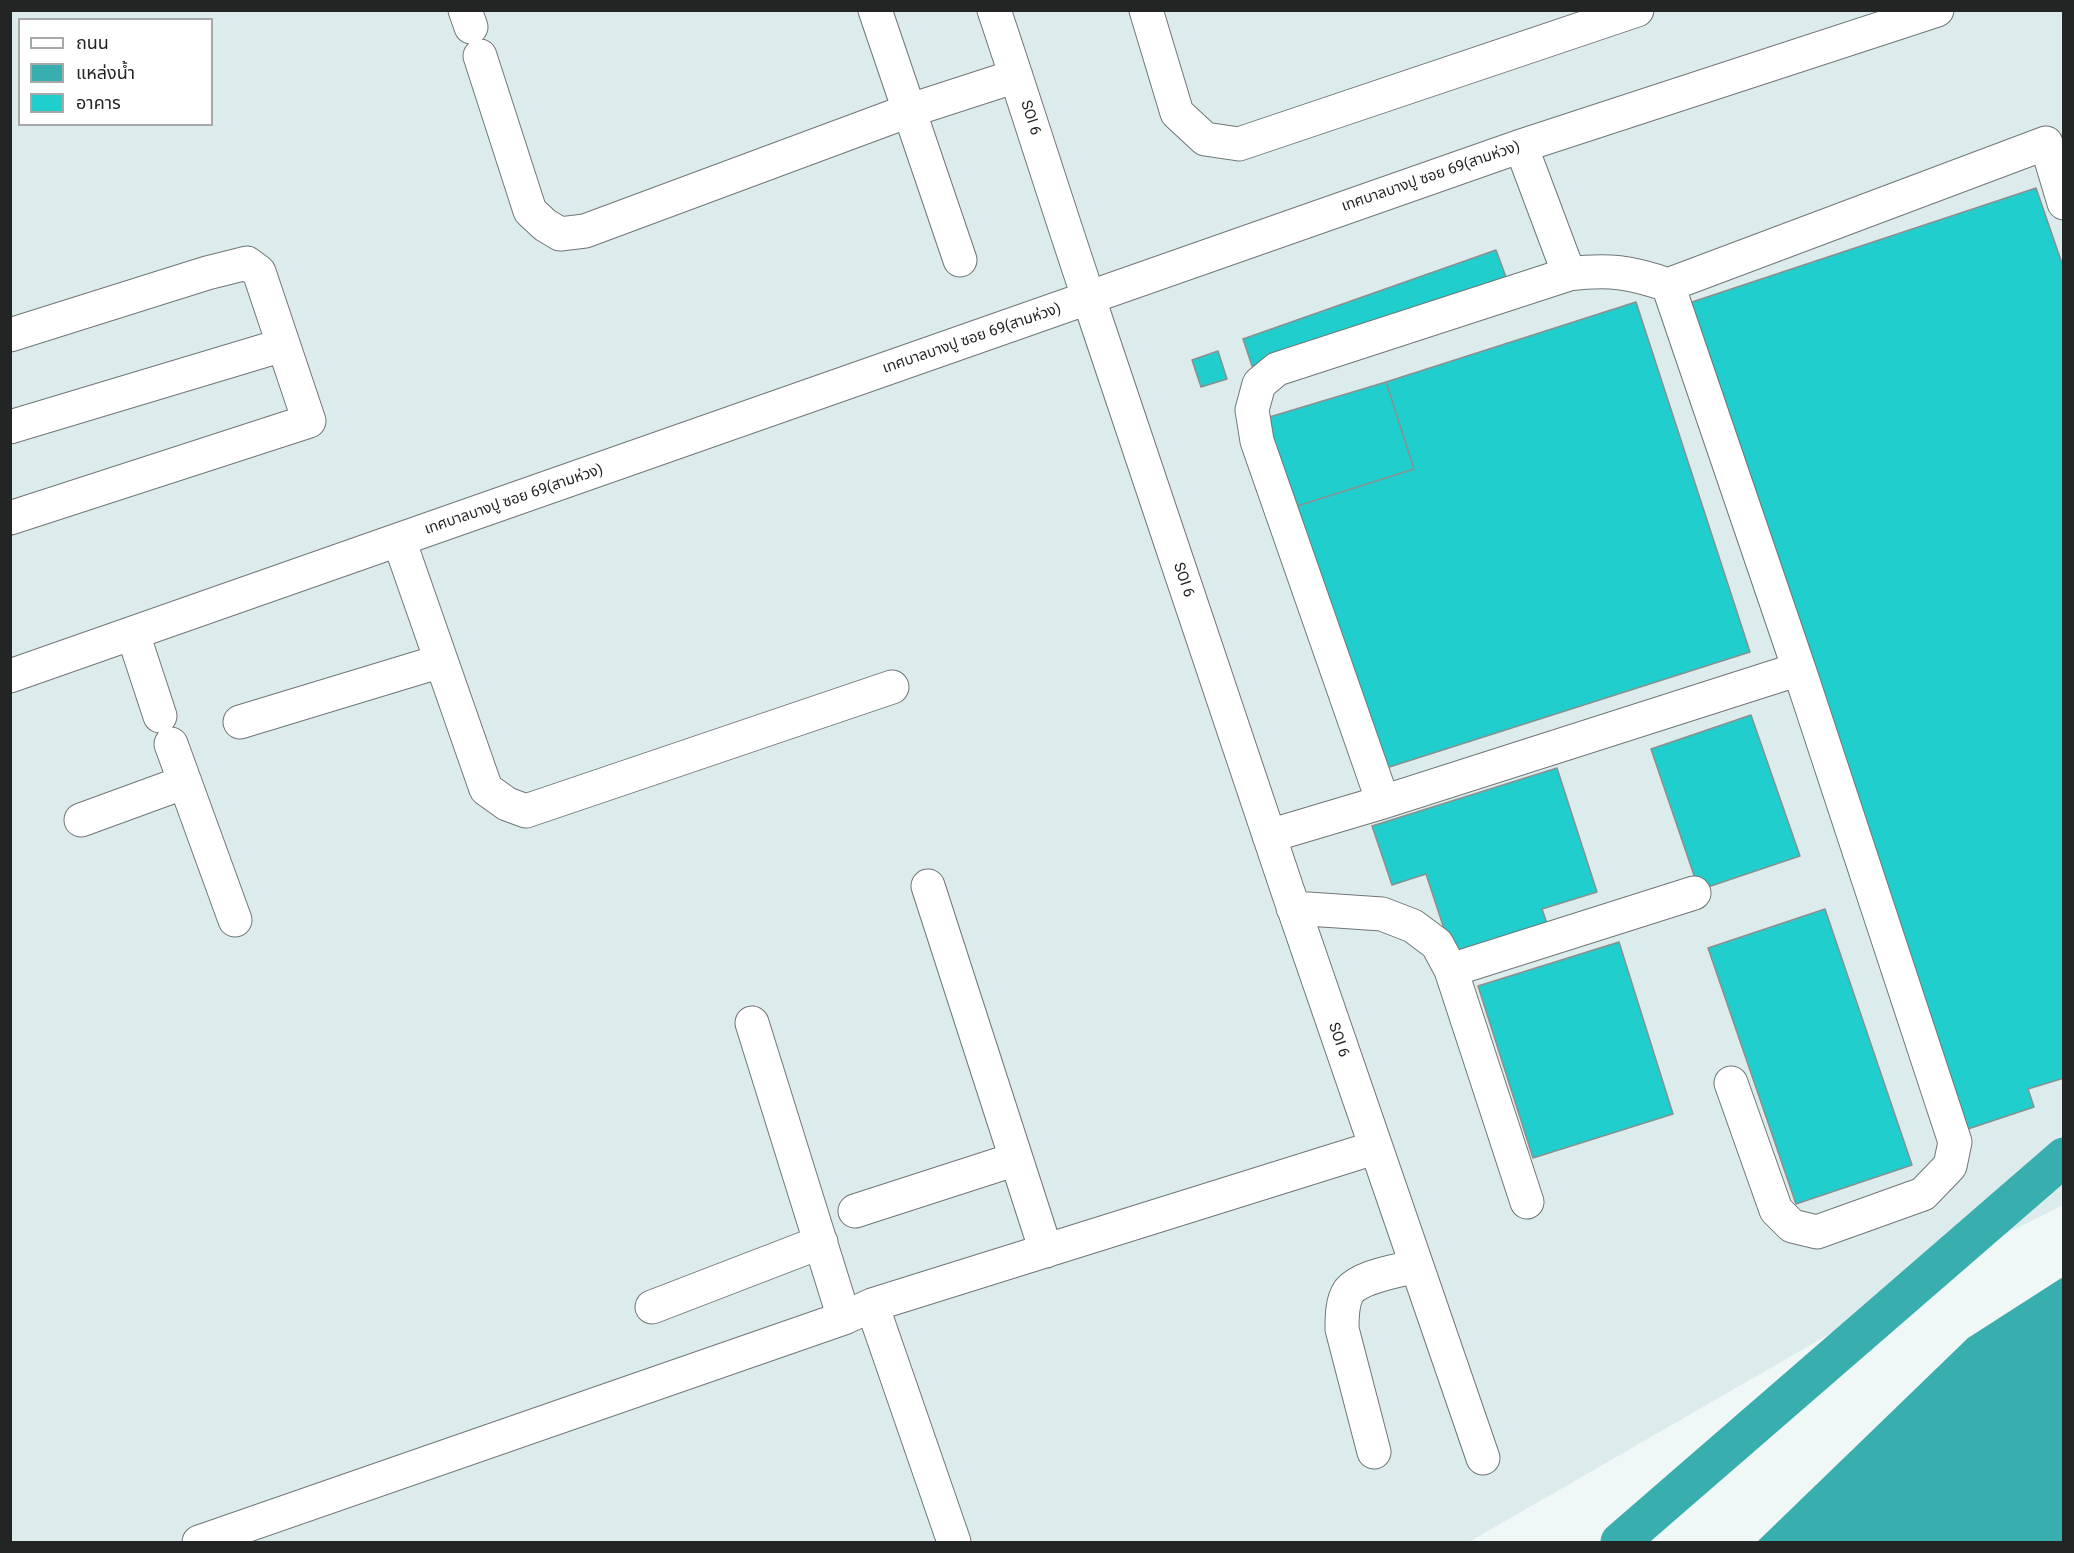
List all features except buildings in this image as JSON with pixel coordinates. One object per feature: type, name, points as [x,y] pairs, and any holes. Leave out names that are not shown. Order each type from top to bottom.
[{"type":"street","points":[[875,10],[960,260]]},
{"type":"street","name":"SOI 6","points":[[994,10],[1088,298],[1374,1148],[1483,1458]]},
{"type":"street","points":[[1146,10],[1177,113],[1204,139],[1239,144],[1637,10]]},
{"type":"street","name":"เทศบาลบางปู ซอย 69(สามห่วง)","points":[[10,676],[1521,146],[1937,10]]},
{"type":"street","points":[[472,31],[530,211],[545,225],[560,234],[585,231],[908,111],[1016,76]]},
{"type":"street","points":[[1383,802],[1257,441],[1252,410],[1259,384],[1277,369],[1569,274],[1616,271],[1668,285],[2055,135],[2064,202]]},
{"type":"street","points":[[1521,146],[1569,274]]},
{"type":"street","points":[[10,334],[207,273],[247,263],[259,272],[309,421],[10,518]]},
{"type":"street","points":[[1668,285],[1799,669],[1955,1142],[1950,1166],[1923,1194],[1817,1232],[1792,1226],[1776,1210],[1731,1083]]},
{"type":"street","points":[[10,427],[283,345]]},
{"type":"street","points":[[399,540],[486,789],[507,804],[526,811],[892,687]]},
{"type":"street","points":[[133,634],[165,730],[235,920]]},
{"type":"street","points":[[240,722],[441,661]]},
{"type":"street","points":[[1269,836],[1383,802],[1799,669]]},
{"type":"street","points":[[81,820],[185,782]]},
{"type":"street","points":[[928,886],[1046,1251]]},
{"type":"street","points":[[1451,970],[1694,893]]},
{"type":"street","points":[[1293,908],[1382,914],[1413,926],[1437,944],[1451,970],[1527,1202]]},
{"type":"street","points":[[752,1023],[820,1242],[858,1312],[954,1542]]},
{"type":"street","points":[[199,1542],[858,1312],[1374,1148]]},
{"type":"street","points":[[855,1211],[1016,1159]]},
{"type":"street","points":[[652,1307],[820,1242]]},
{"type":"street","points":[[1374,1452],[1342,1329],[1343,1310],[1348,1292],[1363,1281],[1416,1266]]},
{"type":"shaded area","points":[[11,11],[2063,11],[2063,1205],[1989,1242],[1469,1542],[11,1542]]},
{"type":"water","points":[[2063,1277],[2063,1542],[1757,1542],[1968,1338]]},
{"type":"waterway","points":[[1620,1542],[2064,1157]]}]
